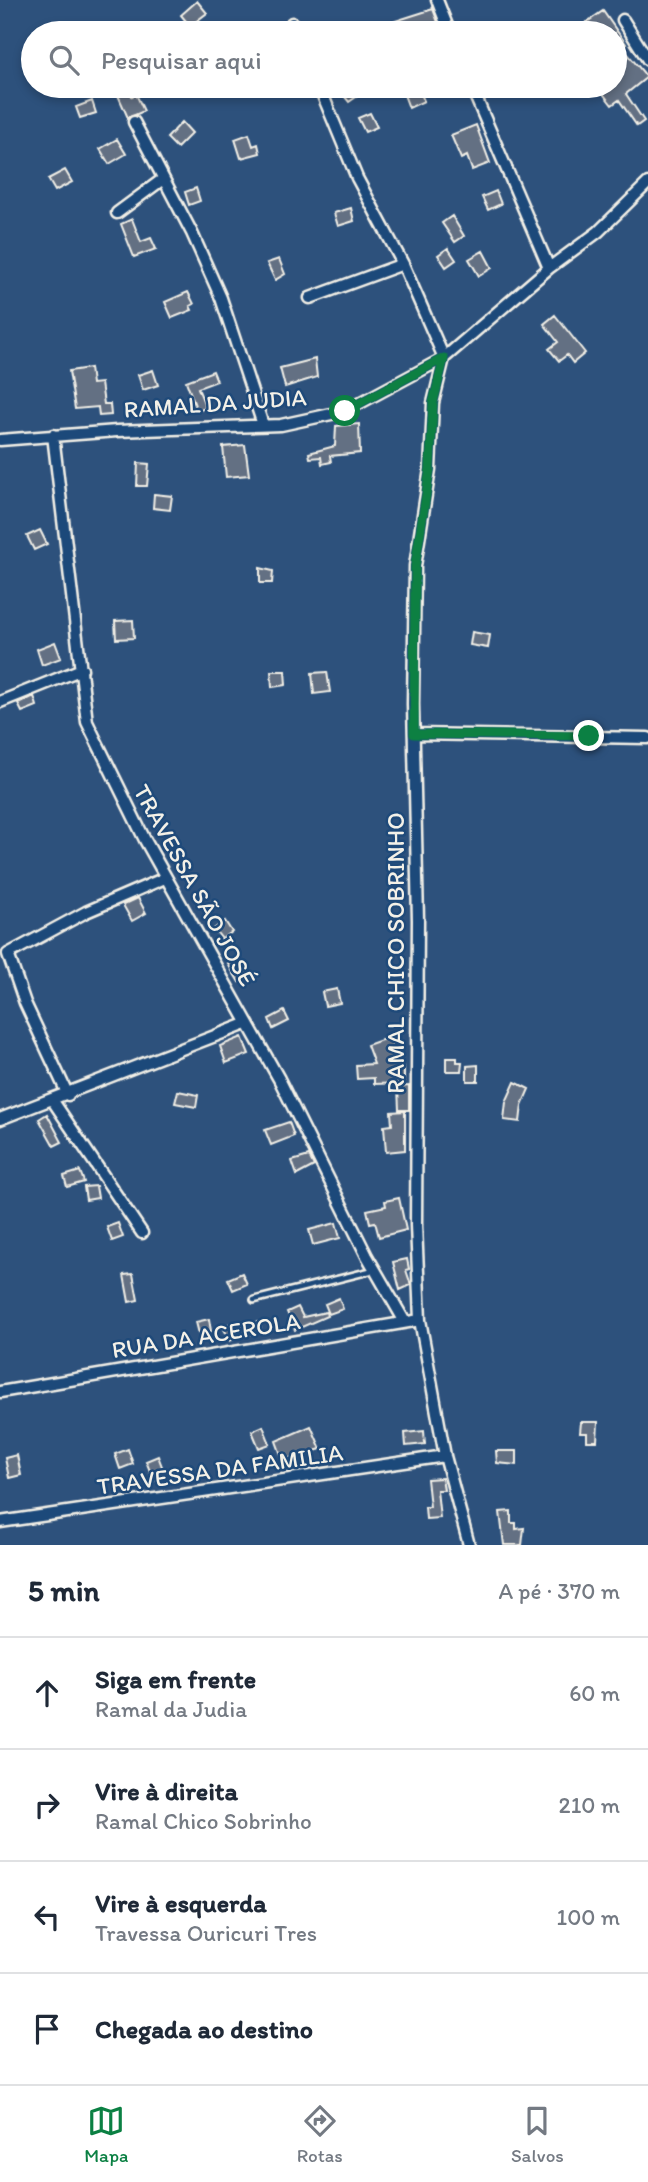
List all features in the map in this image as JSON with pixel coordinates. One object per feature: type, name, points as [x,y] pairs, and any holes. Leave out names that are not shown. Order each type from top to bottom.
[{"type":"street","points":[[437,0],[445,21]]},
{"type":"street","points":[[627,26],[648,60]]},
{"type":"street","points":[[323,98],[357,178],[403,264],[444,358]]},
{"type":"street","points":[[476,98],[549,268]]},
{"type":"street","points":[[134,122],[221,298],[263,425]]},
{"type":"street","points":[[117,213],[163,179]]},
{"type":"street","name":"RAMAL DA JUDIA","points":[[0,440],[263,425],[308,421],[345,411],[444,358],[549,268],[598,232],[648,183]]},
{"type":"street","points":[[310,298],[403,264]]},
{"type":"street","name":"RAMAL CHICO SOBRINHO","points":[[444,358],[433,403],[430,469],[415,566],[414,734],[418,920],[416,1225],[420,1320],[445,1456],[469,1545]]},
{"type":"street","name":"TRAVESSA SÃO JOSÉ","points":[[53,435],[87,722],[165,878],[279,1079],[375,1270],[405,1322]]},
{"type":"street","points":[[0,702],[82,669]]},
{"type":"street","points":[[414,734],[648,738]]},
{"type":"street","points":[[68,1095],[25,1003],[8,954],[86,912],[165,878]]},
{"type":"street","points":[[0,1119],[53,1101],[246,1024]]},
{"type":"street","points":[[53,1101],[142,1233]]},
{"type":"street","name":"RUA DA ACEROLA","points":[[0,1392],[420,1320]]},
{"type":"street","name":"TRAVESSA DA FAMILIA","points":[[0,1522],[445,1456]]},
{"type":"lane","points":[[254,1300],[375,1270]]},
{"type":"building","points":[[197,1],[207,13],[197,21],[186,21],[181,15]]},
{"type":"building","points":[[433,9],[438,21],[395,21]]},
{"type":"building","points":[[603,11],[610,21],[588,21]]},
{"type":"building","points":[[627,53],[647,77],[627,93]]},
{"type":"building","points":[[627,96],[644,121],[637,126],[619,100],[612,105],[606,98],[627,98]]},
{"type":"building","points":[[119,98],[138,98],[144,111],[128,118]]},
{"type":"building","points":[[405,98],[423,98],[424,101],[409,108]]},
{"type":"building","points":[[92,101],[96,113],[80,118],[76,107]]},
{"type":"building","points":[[370,113],[377,127],[365,132],[358,118]]},
{"type":"building","points":[[182,122],[192,133],[177,148],[167,138]]},
{"type":"building","points":[[476,125],[490,163],[472,170],[467,156],[461,159],[451,135]]},
{"type":"building","points":[[249,134],[253,146],[258,144],[260,153],[241,158],[235,139]]},
{"type":"building","points":[[117,139],[126,154],[109,164],[100,149]]},
{"type":"building","points":[[65,170],[72,182],[55,191],[48,179]]},
{"type":"building","points":[[196,188],[200,201],[189,205],[185,192]]},
{"type":"building","points":[[496,191],[501,204],[488,210],[482,197]]},
{"type":"building","points":[[351,208],[354,221],[338,226],[334,213]]},
{"type":"building","points":[[452,216],[464,236],[455,242],[442,223]]},
{"type":"building","points":[[132,219],[141,242],[151,238],[156,249],[134,257],[121,224]]},
{"type":"building","points":[[448,248],[456,260],[446,267],[438,255]]},
{"type":"building","points":[[483,251],[492,268],[479,276],[469,259]]},
{"type":"building","points":[[279,259],[285,274],[275,280],[267,263]]},
{"type":"building","points":[[188,292],[194,304],[190,306],[192,310],[172,318],[165,302]]},
{"type":"building","points":[[555,315],[585,353],[573,363],[567,355],[559,361],[549,349],[558,342],[544,324]]},
{"type":"building","points":[[315,359],[317,377],[285,387],[280,368]]},
{"type":"building","points":[[90,368],[92,384],[101,383],[104,404],[110,404],[111,415],[99,416],[98,407],[75,409],[69,371]]},
{"type":"building","points":[[153,370],[158,385],[143,390],[138,375]]},
{"type":"building","points":[[213,371],[217,381],[198,388],[206,408],[197,411],[186,381]]},
{"type":"building","points":[[359,424],[360,453],[330,456],[331,462],[322,464],[321,457],[310,458],[309,453],[335,446],[336,426]]},
{"type":"building","points":[[245,445],[249,475],[226,477],[223,447]]},
{"type":"building","points":[[138,463],[149,464],[147,486],[137,486]]},
{"type":"building","points":[[154,494],[172,496],[170,510],[153,508]]},
{"type":"building","points":[[40,530],[47,544],[34,550],[27,536]]},
{"type":"building","points":[[260,568],[273,571],[272,583],[260,583]]},
{"type":"building","points":[[133,620],[134,638],[116,639],[115,621]]},
{"type":"building","points":[[472,632],[490,635],[488,648],[470,645]]},
{"type":"building","points":[[55,642],[61,658],[42,665],[37,649]]},
{"type":"building","points":[[271,671],[285,671],[286,685],[272,687]]},
{"type":"building","points":[[327,672],[330,692],[314,694],[312,673]]},
{"type":"building","points":[[34,696],[37,706],[22,712],[18,704]]},
{"type":"building","points":[[138,898],[146,913],[132,921],[123,905]]},
{"type":"building","points":[[225,921],[232,932],[222,939],[214,929]]},
{"type":"building","points":[[238,957],[249,975],[239,982],[228,964]]},
{"type":"building","points":[[337,989],[340,1003],[325,1006],[322,992]]},
{"type":"building","points":[[284,1011],[289,1021],[273,1029],[269,1019]]},
{"type":"building","points":[[242,1037],[249,1054],[226,1063],[220,1046]]},
{"type":"building","points":[[390,1037],[401,1067],[404,1067],[404,1083],[374,1084],[374,1078],[357,1079],[356,1065],[374,1064],[367,1045]]},
{"type":"building","points":[[446,1058],[457,1058],[457,1062],[462,1062],[461,1071],[446,1071]]},
{"type":"building","points":[[478,1065],[478,1081],[467,1081],[467,1066]]},
{"type":"building","points":[[515,1082],[529,1089],[522,1105],[520,1122],[504,1120],[506,1102]]},
{"type":"building","points":[[409,1086],[409,1110],[399,1110],[398,1087]]},
{"type":"building","points":[[178,1091],[198,1095],[196,1107],[175,1103]]},
{"type":"building","points":[[405,1111],[405,1150],[386,1152],[384,1126],[392,1125],[391,1112]]},
{"type":"building","points":[[47,1114],[62,1142],[54,1146],[39,1119]]},
{"type":"building","points":[[289,1122],[294,1136],[271,1145],[265,1130]]},
{"type":"building","points":[[309,1156],[314,1166],[297,1175],[292,1161]]},
{"type":"building","points":[[80,1171],[84,1182],[67,1187],[64,1176]]},
{"type":"building","points":[[96,1186],[98,1198],[86,1200],[84,1187]]},
{"type":"building","points":[[399,1198],[406,1230],[379,1237],[375,1222],[370,1223],[367,1210],[386,1206],[385,1201]]},
{"type":"building","points":[[118,1223],[123,1237],[112,1241],[107,1227]]},
{"type":"building","points":[[336,1223],[340,1238],[313,1245],[309,1230]]},
{"type":"building","points":[[407,1259],[409,1269],[406,1270],[411,1285],[400,1290],[393,1262]]},
{"type":"building","points":[[242,1273],[247,1284],[233,1290],[228,1279]]},
{"type":"building","points":[[133,1274],[138,1300],[129,1302],[124,1275]]},
{"type":"building","points":[[339,1298],[343,1309],[329,1314],[325,1304]]},
{"type":"building","points":[[298,1307],[303,1317],[326,1312],[327,1316],[295,1330],[287,1312]]},
{"type":"building","points":[[209,1319],[211,1331],[199,1334],[196,1322]]},
{"type":"building","points":[[233,1322],[260,1322],[261,1333],[241,1335],[230,1341],[223,1327]]},
{"type":"building","points":[[581,1422],[598,1422],[597,1441],[587,1441],[587,1433],[580,1433]]},
{"type":"building","points":[[263,1426],[270,1444],[259,1448],[252,1431]]},
{"type":"building","points":[[311,1426],[321,1449],[283,1460],[276,1441]]},
{"type":"building","points":[[424,1431],[425,1444],[406,1446],[405,1433]]},
{"type":"building","points":[[128,1449],[133,1464],[120,1469],[115,1454]]},
{"type":"building","points":[[496,1451],[517,1451],[517,1465],[497,1463]]},
{"type":"building","points":[[17,1455],[21,1475],[9,1478],[5,1458]]},
{"type":"building","points":[[158,1456],[166,1477],[154,1481],[146,1461]]},
{"type":"building","points":[[442,1478],[444,1490],[437,1490],[440,1518],[426,1519],[425,1507],[430,1507],[427,1479]]},
{"type":"building","points":[[511,1511],[511,1523],[516,1523],[516,1529],[524,1528],[522,1545],[504,1545],[500,1512]]},
{"type":"route","points":[[345,411],[444,358],[433,403],[430,469],[415,566],[414,734],[589,736]]}]
